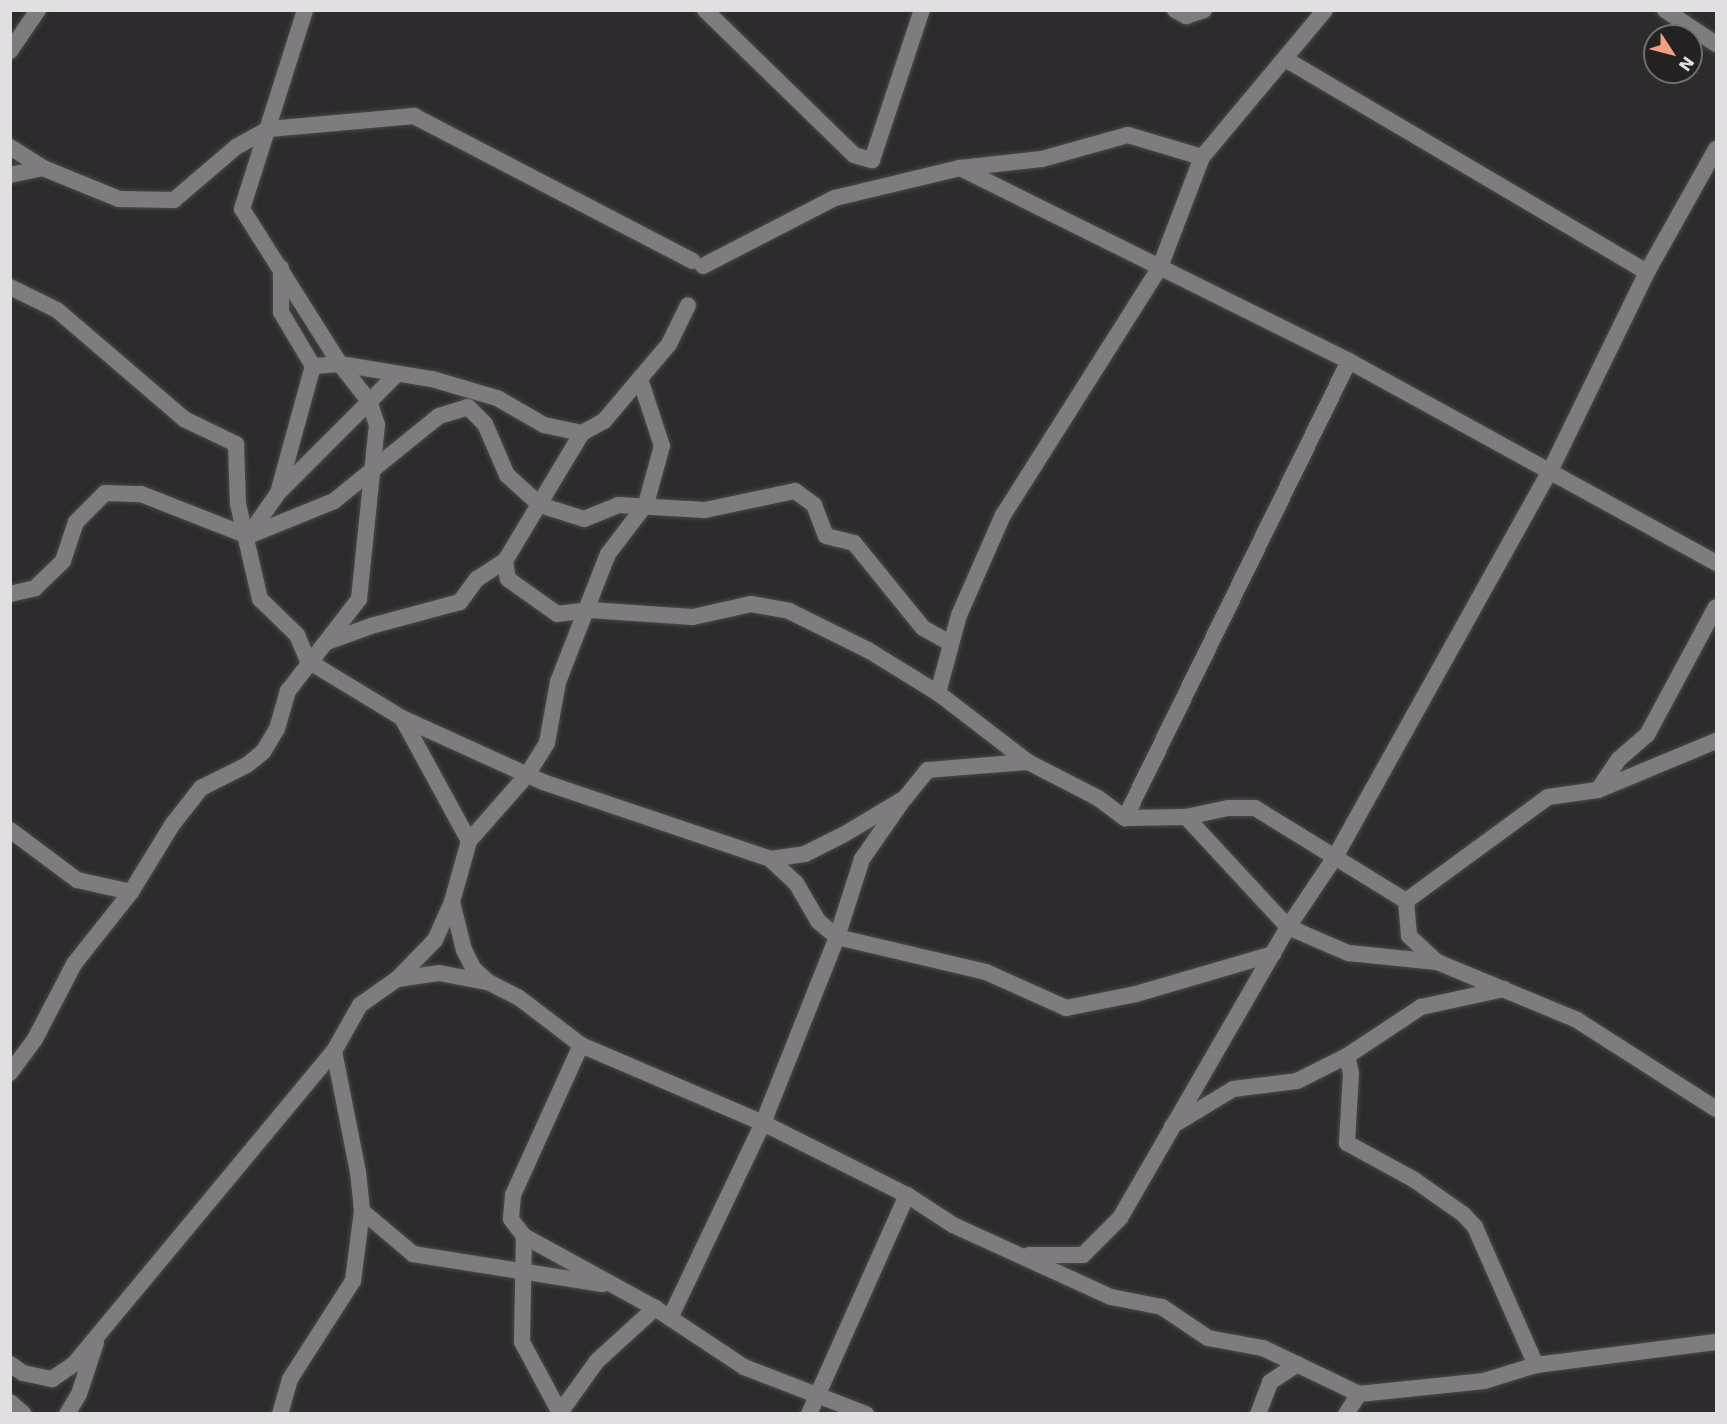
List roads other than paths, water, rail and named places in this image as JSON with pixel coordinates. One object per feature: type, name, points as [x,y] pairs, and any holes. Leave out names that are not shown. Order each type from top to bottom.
[{"type":"street","points":[[10,51],[38,10]]},
{"type":"street","points":[[10,1073],[35,1039],[74,964],[131,892],[172,825],[201,788],[247,765],[263,752],[277,729],[288,691],[308,661],[359,599],[375,472],[377,425],[369,401],[340,364],[242,209],[305,10]]},
{"type":"street","points":[[705,10],[854,155],[872,160],[922,10]]},
{"type":"street","points":[[1175,10],[1186,16],[1204,10]]},
{"type":"street","points":[[938,693],[950,643],[1003,515],[1160,267],[1202,157],[1325,10]]},
{"type":"street","points":[[1665,10],[1716,44]]},
{"type":"street","points":[[1285,59],[1647,272]]},
{"type":"street","points":[[10,147],[44,168],[119,199],[174,200],[236,147],[269,129],[414,116],[698,263],[836,198],[960,168],[1042,159],[1128,135],[1202,157]]},
{"type":"street","points":[[1025,1255],[1083,1255],[1120,1218],[1169,1129],[1288,927],[1335,857],[1551,469],[1647,272],[1716,149]]},
{"type":"street","points":[[10,176],[44,168]]},
{"type":"street","points":[[960,168],[1349,361],[1551,469],[1716,563]]},
{"type":"street","points":[[278,493],[313,366],[281,312],[281,268]]},
{"type":"street","points":[[10,287],[57,310],[184,419],[236,444],[238,504],[248,536],[250,570],[260,599],[297,635],[308,661],[402,718],[527,775],[770,860],[796,883],[818,921],[837,937],[986,972],[1066,1008],[1136,994],[1273,954]]},
{"type":"street","points":[[323,644],[371,626],[460,602],[477,579],[505,561],[537,502],[582,434],[604,421],[669,344],[688,305]]},
{"type":"street","points":[[1125,818],[1349,361]]},
{"type":"street","points":[[313,366],[340,364],[397,374],[497,398],[544,425],[582,434]]},
{"type":"street","points":[[248,536],[278,493],[397,374]]},
{"type":"street","points":[[10,1364],[23,1373],[52,1379],[74,1364],[334,1050],[360,1005],[397,979],[435,940],[452,902],[469,841],[527,775],[547,743],[558,682],[589,610],[608,554],[646,504],[662,446],[640,379]]},
{"type":"street","points":[[10,594],[35,588],[63,561],[76,522],[105,493],[141,494],[248,536],[334,501],[375,472],[439,416],[468,407],[485,424],[507,475],[537,502],[584,519],[618,505],[646,504],[705,510],[795,491],[813,505],[826,536],[854,543],[923,628],[950,643]]},
{"type":"street","points":[[505,561],[508,579],[557,614],[589,610],[693,617],[752,604],[789,611],[868,650],[938,693],[1028,762],[1098,798],[1125,818],[1186,817],[1228,808],[1255,808],[1406,901]]},
{"type":"street","points":[[1598,790],[1619,759],[1647,735],[1716,607]]},
{"type":"street","points":[[402,718],[469,841]]},
{"type":"street","points":[[1406,901],[1548,797],[1598,790],[1716,741]]},
{"type":"street","points":[[670,1318],[763,1123],[837,937],[862,859],[928,770],[1028,762]]},
{"type":"street","points":[[770,860],[805,854],[905,798]]},
{"type":"street","points":[[1186,817],[1288,927],[1348,953],[1437,962],[1577,1020],[1716,1109]]},
{"type":"street","points":[[10,830],[76,880],[131,892]]},
{"type":"street","points":[[1406,901],[1409,936],[1437,962]]},
{"type":"street","points":[[452,902],[464,950],[473,968],[488,982]]},
{"type":"street","points":[[397,979],[439,973],[488,982],[518,997],[581,1045],[763,1123],[907,1195],[953,1226],[1025,1255],[1111,1297],[1162,1307],[1208,1338],[1263,1348],[1359,1394],[1484,1381],[1536,1365],[1716,1342]]},
{"type":"street","points":[[1169,1129],[1233,1089],[1297,1082],[1347,1056],[1422,1007],[1504,989]]},
{"type":"street","points":[[581,1045],[513,1195],[511,1219],[524,1236],[655,1308],[744,1367],[866,1413]]},
{"type":"street","points":[[280,1413],[290,1379],[353,1281],[362,1211],[358,1172],[334,1050]]},
{"type":"street","points":[[1347,1056],[1351,1073],[1347,1143],[1413,1179],[1475,1227],[1536,1365]]},
{"type":"street","points":[[809,1413],[907,1195]]},
{"type":"street","points":[[362,1211],[413,1254],[615,1286]]},
{"type":"street","points":[[524,1236],[522,1342],[560,1413],[597,1361],[655,1308]]},
{"type":"street","points":[[67,1413],[79,1394],[99,1334]]},
{"type":"street","points":[[1258,1413],[1270,1382],[1298,1364]]},
{"type":"street","points":[[1346,1413],[1359,1394]]},
{"type":"street","points":[[10,1402],[24,1413]]}]
